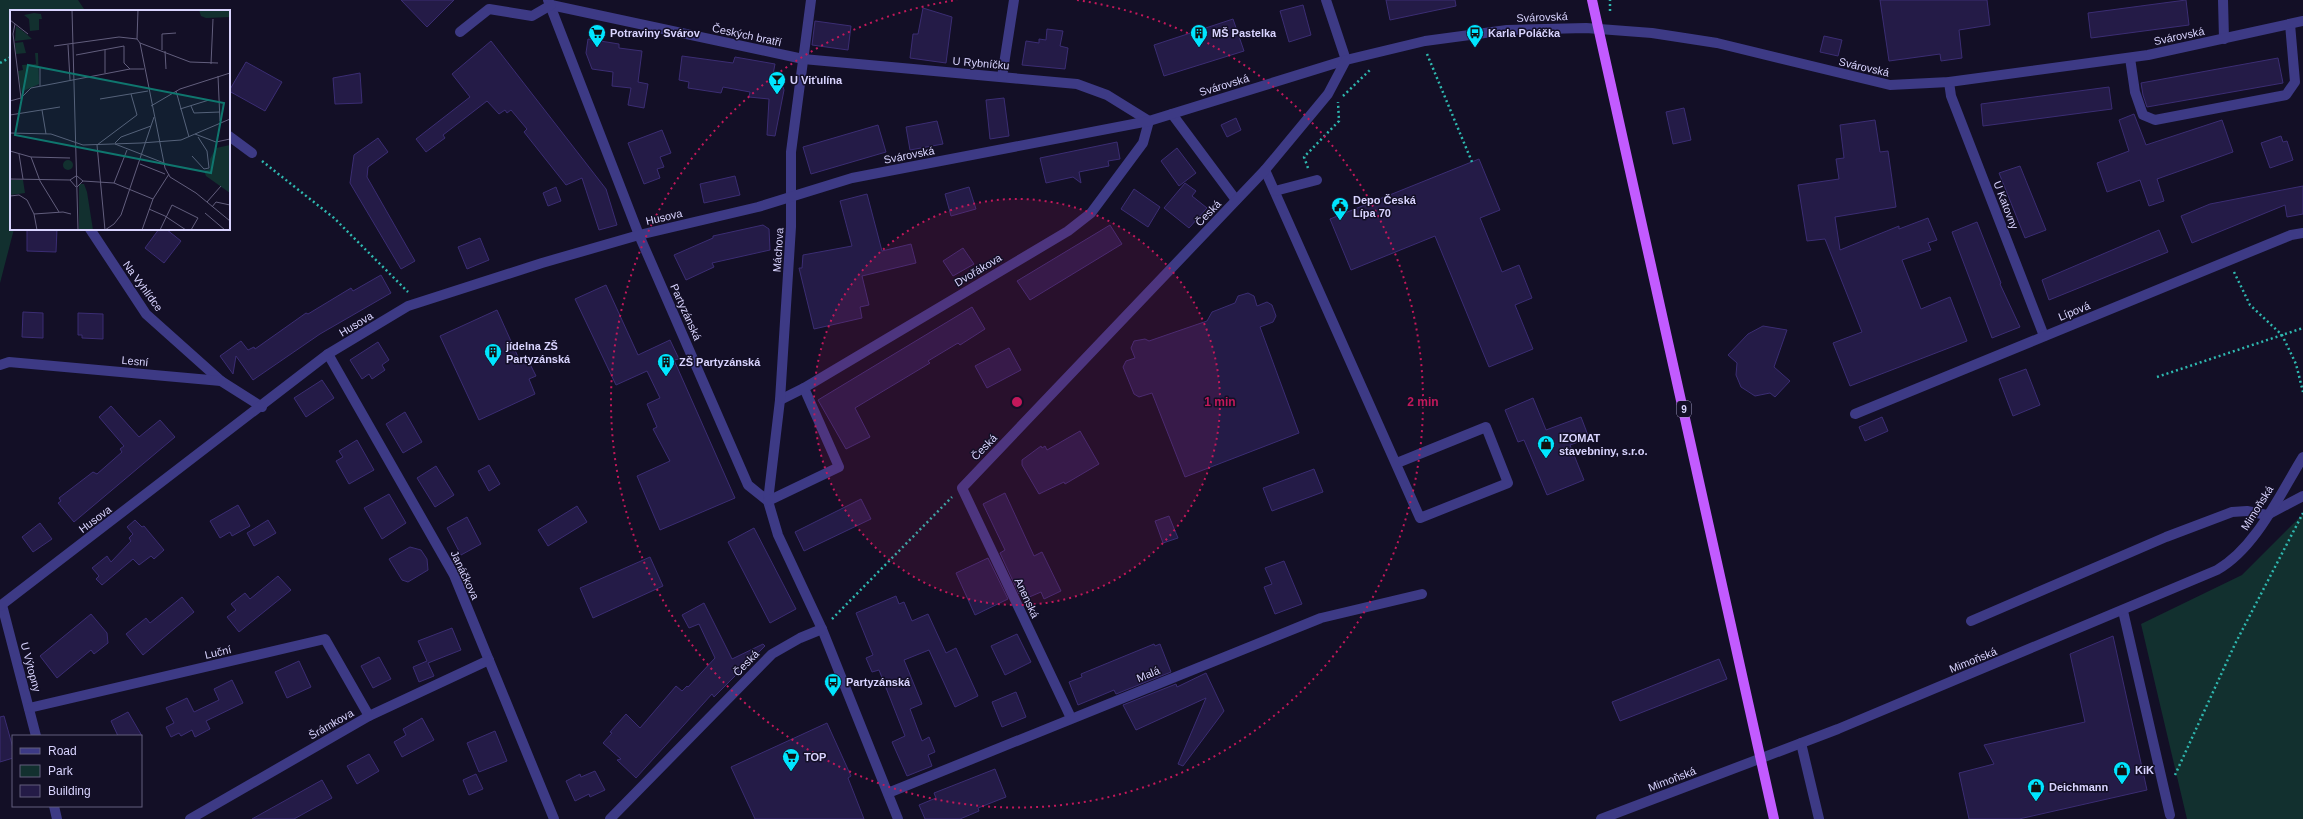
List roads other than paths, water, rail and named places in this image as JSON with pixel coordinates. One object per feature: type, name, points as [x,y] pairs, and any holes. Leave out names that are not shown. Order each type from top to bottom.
[{"type":"main road","name":"9","points":[[1592,0],[1774,819]]},
{"type":"street","name":"Máchova","points":[[768,501],[780,400],[791,227],[791,152],[811,0]]},
{"type":"street","points":[[1002,77],[1014,0]]},
{"type":"street","points":[[1326,0],[1346,60]]},
{"type":"street","points":[[2223,0],[2224,39]]},
{"type":"street","name":"Českých bratří","points":[[549,2],[803,59]]},
{"type":"street","points":[[460,32],[489,9],[532,16],[549,2]]},
{"type":"street","name":"Partyzánská","points":[[549,2],[640,235],[748,485],[768,501]]},
{"type":"street","name":"Svárovská","points":[[791,198],[852,178],[1149,121],[1346,60],[1425,41],[1507,30],[1586,28],[1652,33],[1717,43],[1890,85],[1948,82],[2130,58],[2303,21]]},
{"type":"street","points":[[2130,58],[2135,92],[2143,115],[2155,120],[2286,95],[2295,82],[2290,24]]},
{"type":"street","name":"U Rybníčku","points":[[803,59],[1077,84],[1108,95],[1149,121]]},
{"type":"street","name":"Česká","points":[[962,488],[1265,170],[1328,94],[1346,60]]},
{"type":"street","name":"U Katovny","points":[[1948,82],[1951,96],[2044,336]]},
{"type":"street","points":[[1172,114],[1236,200]]},
{"type":"street","name":"Dvořákova","points":[[780,400],[804,388],[1068,231],[1091,213],[1143,143],[1149,121]]},
{"type":"street","points":[[230,137],[252,153]]},
{"type":"street","points":[[1265,170],[1420,518],[1508,483],[1486,427],[1397,464]]},
{"type":"street","points":[[1275,191],[1317,180]]},
{"type":"street","name":"Husova","points":[[1,605],[262,407],[328,354],[408,306],[542,263],[640,235],[791,198]]},
{"type":"street","name":"Na Vyhlídce","points":[[91,230],[146,314],[221,381]]},
{"type":"street","name":"Lípová","points":[[1855,414],[2291,235],[2303,233]]},
{"type":"street","name":"Janáčkova","points":[[328,354],[454,575],[554,819]]},
{"type":"street","name":"Lesní","points":[[0,365],[8,362],[221,381],[262,407]]},
{"type":"street","points":[[804,388],[839,467],[768,501],[778,535],[822,629],[898,819]]},
{"type":"street","name":"Mimoňská","points":[[1601,819],[1613,817],[1801,743],[2123,611],[2230,563],[2250,542],[2303,456]]},
{"type":"street","name":"Anenská","points":[[962,488],[1071,718]]},
{"type":"street","points":[[1971,621],[2166,537],[2232,512],[2247,511],[2267,515],[2303,496]]},
{"type":"street","name":"Malá","points":[[888,793],[1321,618],[1422,594]]},
{"type":"street","name":"U Výtopny","points":[[1,605],[36,735]]},
{"type":"street","points":[[2123,611],[2170,815]]},
{"type":"street","name":"Česká","points":[[610,819],[772,654],[800,638],[822,629]]},
{"type":"street","name":"Luční","points":[[29,708],[325,639],[369,716]]},
{"type":"street","name":"Šrámkova","points":[[190,819],[369,716],[489,660]]},
{"type":"street","points":[[1801,743],[1819,819]]},
{"type":"street","points":[[54,807],[57,819]]},
{"type":"place","name":"Potraviny Svárov","points":[[597,48]]},
{"type":"place","name":"MŠ Pastelka","points":[[1199,48]]},
{"type":"place","name":"Karla Poláčka","points":[[1475,48]]},
{"type":"place","name":"U Viťulína","points":[[777,95]]},
{"type":"place","name":"Depo Česká Lípa 70","points":[[1340,221]]},
{"type":"place","name":"jídelna ZŠ Partyzánská","points":[[493,367]]},
{"type":"place","name":"ZŠ Partyzánská","points":[[666,377]]},
{"type":"place","name":"IZOMAT stavebniny, s.r.o.","points":[[1546,459]]},
{"type":"place","name":"Partyzánská","points":[[833,697]]},
{"type":"place","name":"TOP","points":[[791,772]]},
{"type":"place","name":"KiK","points":[[2122,785]]},
{"type":"place","name":"Deichmann","points":[[2036,802]]}]
